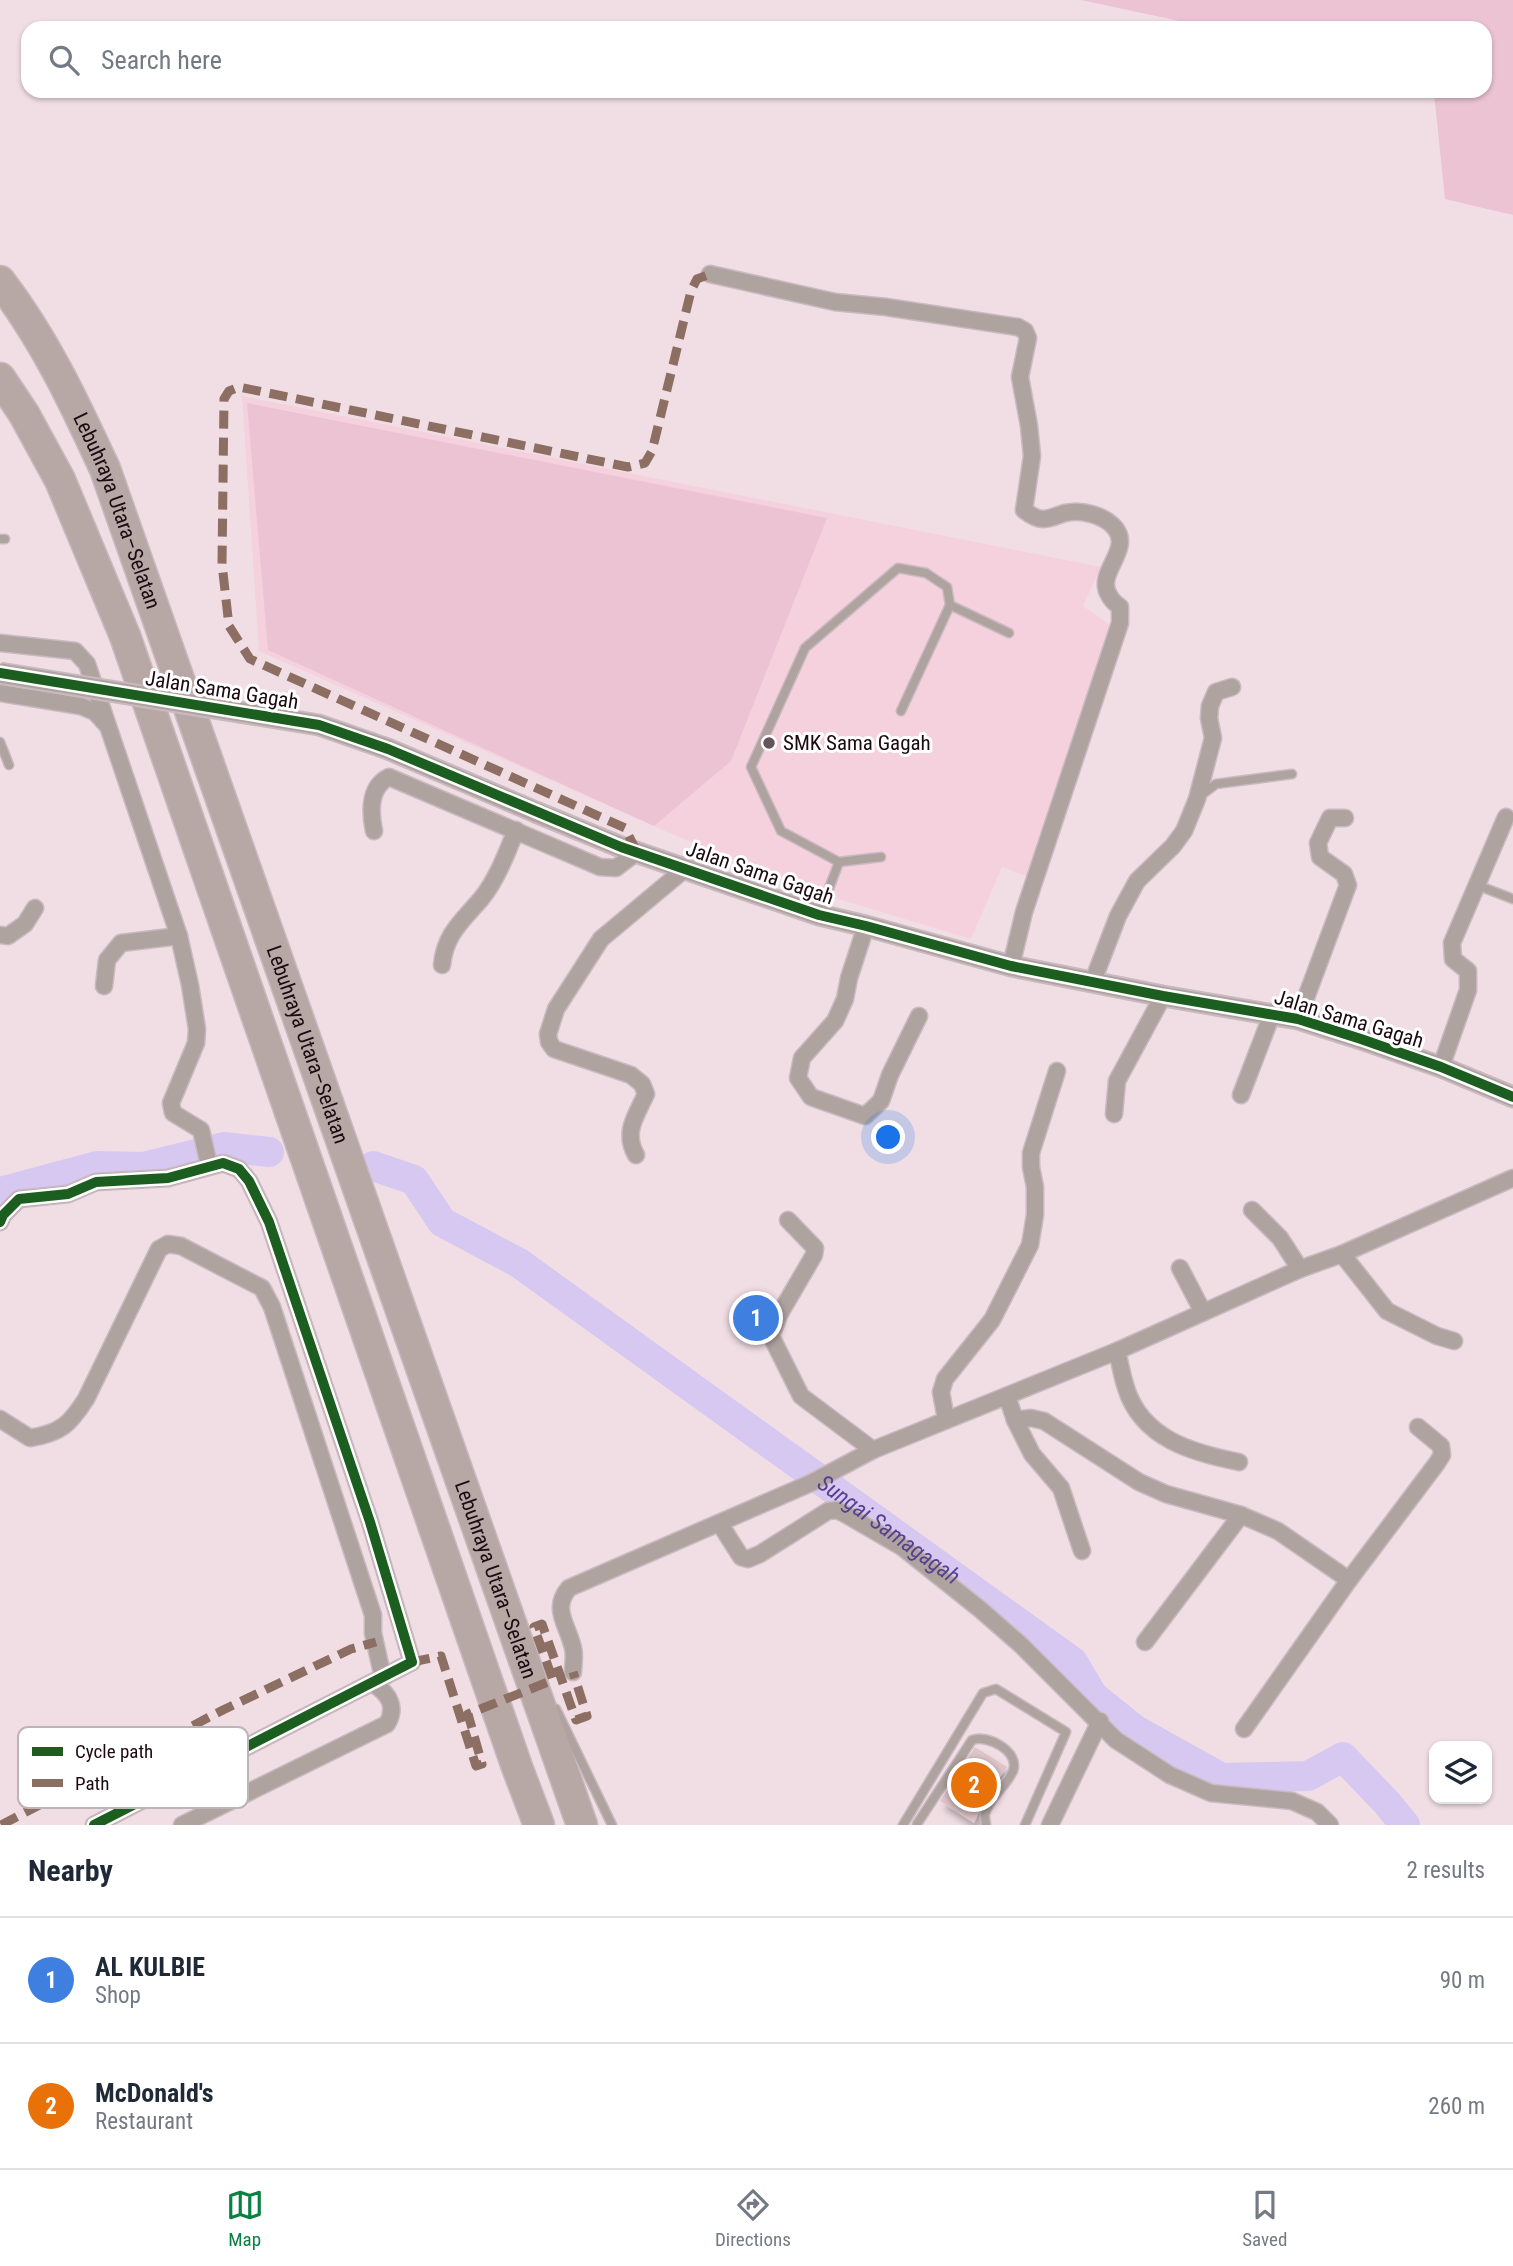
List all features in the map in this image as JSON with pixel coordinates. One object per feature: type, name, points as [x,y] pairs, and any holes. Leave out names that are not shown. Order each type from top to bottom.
[{"type":"highway","name":"Lebuhraya Utara–Selatan","points":[[0,281],[19,306],[64,380],[105,468],[582,1825]]},
{"type":"highway","name":"Lebuhraya Utara–Selatan","points":[[0,378],[24,414],[60,480],[125,636],[539,1825]]},
{"type":"highway","points":[[517,1767],[531,1825]]},
{"type":"street","points":[[710,274],[835,302],[1018,327],[1025,331],[1028,338],[1020,377],[1030,426],[1032,456],[1024,510],[1043,519],[1069,512],[1091,513],[1116,529],[1120,539],[1119,550],[1107,577],[1106,588],[1120,607],[1120,623],[1024,912],[1011,966]]},
{"type":"street","points":[[0,643],[75,651],[88,664],[178,936],[190,985],[197,1029],[196,1043],[171,1103],[173,1113],[201,1130],[209,1163]]},
{"type":"street","name":"Jalan Sama Gagah","points":[[0,673],[319,725],[388,749],[637,852],[819,915],[1011,966],[1298,1019],[1441,1067],[1513,1097]]},
{"type":"street","points":[[1093,981],[1118,916],[1137,881],[1173,846],[1184,831],[1197,799],[1213,738],[1209,718],[1210,706],[1216,692],[1232,687]]},
{"type":"street","points":[[0,693],[81,706],[95,712],[107,726]]},
{"type":"street","points":[[374,831],[370,810],[373,799],[383,780],[389,777],[600,867],[616,868],[637,852]]},
{"type":"street","points":[[1298,1019],[1348,885],[1344,874],[1320,857],[1318,843],[1330,817],[1345,818]]},
{"type":"street","points":[[1441,1067],[1468,990],[1468,971],[1453,959],[1452,943],[1506,817]]},
{"type":"street","points":[[442,965],[443,956],[459,921],[482,898],[516,831]]},
{"type":"street","points":[[636,1155],[630,1143],[631,1127],[646,1094],[642,1084],[631,1076],[554,1049],[548,1034],[555,1009],[600,939],[686,868]]},
{"type":"street","points":[[0,935],[8,936],[24,924],[35,908]]},
{"type":"street","points":[[866,926],[845,999],[835,1021],[802,1058],[798,1078],[804,1089],[811,1097],[865,1116],[880,1101],[919,1016]]},
{"type":"street","points":[[104,986],[107,960],[121,943],[178,936]]},
{"type":"street","points":[[1114,1114],[1117,1081],[1163,996]]},
{"type":"street","points":[[1241,1095],[1272,1014]]},
{"type":"street","points":[[946,1419],[941,1392],[945,1379],[992,1320],[1030,1245],[1035,1215],[1031,1153],[1057,1071]]},
{"type":"street","points":[[0,1222],[3,1215],[19,1199],[68,1194],[96,1182],[168,1178],[192,1173],[209,1163],[223,1163],[239,1169],[249,1181],[269,1222],[370,1522],[412,1662],[248,1747]]},
{"type":"street","points":[[573,1672],[574,1651],[560,1610],[561,1597],[569,1588],[720,1524],[873,1450],[1117,1351],[1513,1178]]},
{"type":"street","points":[[1252,1210],[1280,1238],[1300,1269]]},
{"type":"street","points":[[788,1220],[815,1248],[814,1255],[779,1315],[771,1336],[801,1396],[873,1450]]},
{"type":"street","points":[[0,1419],[30,1438],[49,1435],[71,1422],[86,1399],[159,1249],[168,1244],[181,1246],[262,1287],[272,1307],[373,1615],[379,1681],[391,1701],[392,1716],[387,1724],[248,1792]]},
{"type":"street","points":[[1342,1254],[1387,1311],[1437,1336],[1454,1341]]},
{"type":"street","points":[[1180,1268],[1203,1312]]},
{"type":"street","points":[[1117,1351],[1127,1391],[1141,1418],[1161,1436],[1181,1447],[1206,1456],[1239,1462]]},
{"type":"street","points":[[1007,1396],[1015,1420],[1032,1454],[1061,1488],[1083,1551]]},
{"type":"street","points":[[1015,1420],[1031,1418],[1044,1421],[1139,1482],[1166,1494],[1241,1516],[1278,1531],[1349,1580]]},
{"type":"street","points":[[1244,1729],[1441,1455],[1441,1446],[1418,1427]]},
{"type":"street","points":[[720,1524],[741,1557],[748,1559],[828,1511],[837,1510],[902,1547],[1021,1645],[1100,1721],[1116,1740],[1170,1775],[1211,1793],[1292,1801],[1317,1812],[1330,1825]]},
{"type":"street","points":[[1144,1642],[1241,1516]]},
{"type":"street","points":[[1049,1825],[1100,1721]]},
{"type":"street","points":[[93,1825],[127,1808]]},
{"type":"street","points":[[182,1825],[217,1808]]},
{"type":"lane","points":[[881,856],[839,862],[781,831],[751,767],[805,648],[898,568],[926,573],[947,587],[950,605],[901,711]]},
{"type":"lane","points":[[950,605],[1009,633]]},
{"type":"lane","points":[[0,742],[9,765]]},
{"type":"lane","points":[[1197,799],[1216,784],[1292,775]]},
{"type":"lane","points":[[819,915],[839,862]]},
{"type":"lane","points":[[1477,885],[1513,899]]},
{"type":"lane","points":[[513,1626],[533,1658],[548,1692]]},
{"type":"lane","points":[[986,1825],[985,1814],[1013,1771],[1014,1761],[1012,1754],[979,1737],[972,1740],[918,1825],[905,1822],[983,1693],[996,1689],[1066,1732],[1025,1825]]},
{"type":"lane","points":[[553,1703],[612,1825]]},
{"type":"shaded area","points":[[1081,0],[1513,0],[1513,215],[1445,199],[1435,98],[1492,98],[1492,21],[1179,21]]},
{"type":"shaded area","name":"SMK Sama Gagah","points":[[242,396],[1101,567],[1083,606],[1110,625],[1029,877],[1002,867],[971,939],[818,893],[672,834],[259,651]]},
{"type":"shaded area","points":[[247,403],[827,518],[731,761],[654,826],[268,650]]},
{"type":"building","points":[[975,1747],[1007,1767],[984,1800],[974,1823],[940,1801]]},
{"type":"waterway","name":"Sungai Samagagah","points":[[0,1192],[97,1166],[143,1167],[224,1147],[269,1152]]},
{"type":"waterway","name":"Sungai Samagagah","points":[[373,1166],[414,1180],[442,1222],[519,1263],[1073,1662],[1093,1696],[1134,1729],[1222,1778],[1308,1776],[1343,1757],[1405,1825]]},
{"type":"marked path","points":[[637,852],[625,828],[250,659],[229,626],[222,564],[224,399],[229,391],[239,387],[628,467],[645,463],[652,451],[691,291],[697,279],[710,274]]},
{"type":"marked path","points":[[412,1662],[441,1656],[476,1766],[482,1764],[468,1714],[553,1680],[534,1627],[542,1624],[576,1720],[587,1716],[573,1672]]},
{"type":"marked path","points":[[190,1727],[351,1649],[376,1642]]},
{"type":"marked path","points":[[1,1825],[34,1808]]},
{"type":"cycle path","points":[[0,673],[319,725],[388,749],[621,847],[819,915],[1011,966],[1298,1019],[1441,1067],[1513,1097]]},
{"type":"cycle path","points":[[0,1222],[3,1215],[19,1199],[68,1194],[96,1182],[168,1178],[223,1163],[239,1169],[249,1181],[269,1222],[370,1522],[412,1662],[248,1746]]},
{"type":"cycle path","points":[[94,1825],[127,1808]]},
{"type":"place","name":"SMK Sama Gagah","points":[[769,743]]},
{"type":"place","name":"AL KULBIE","points":[[756,1318]]},
{"type":"place","name":"McDonald's","points":[[974,1785]]}]
